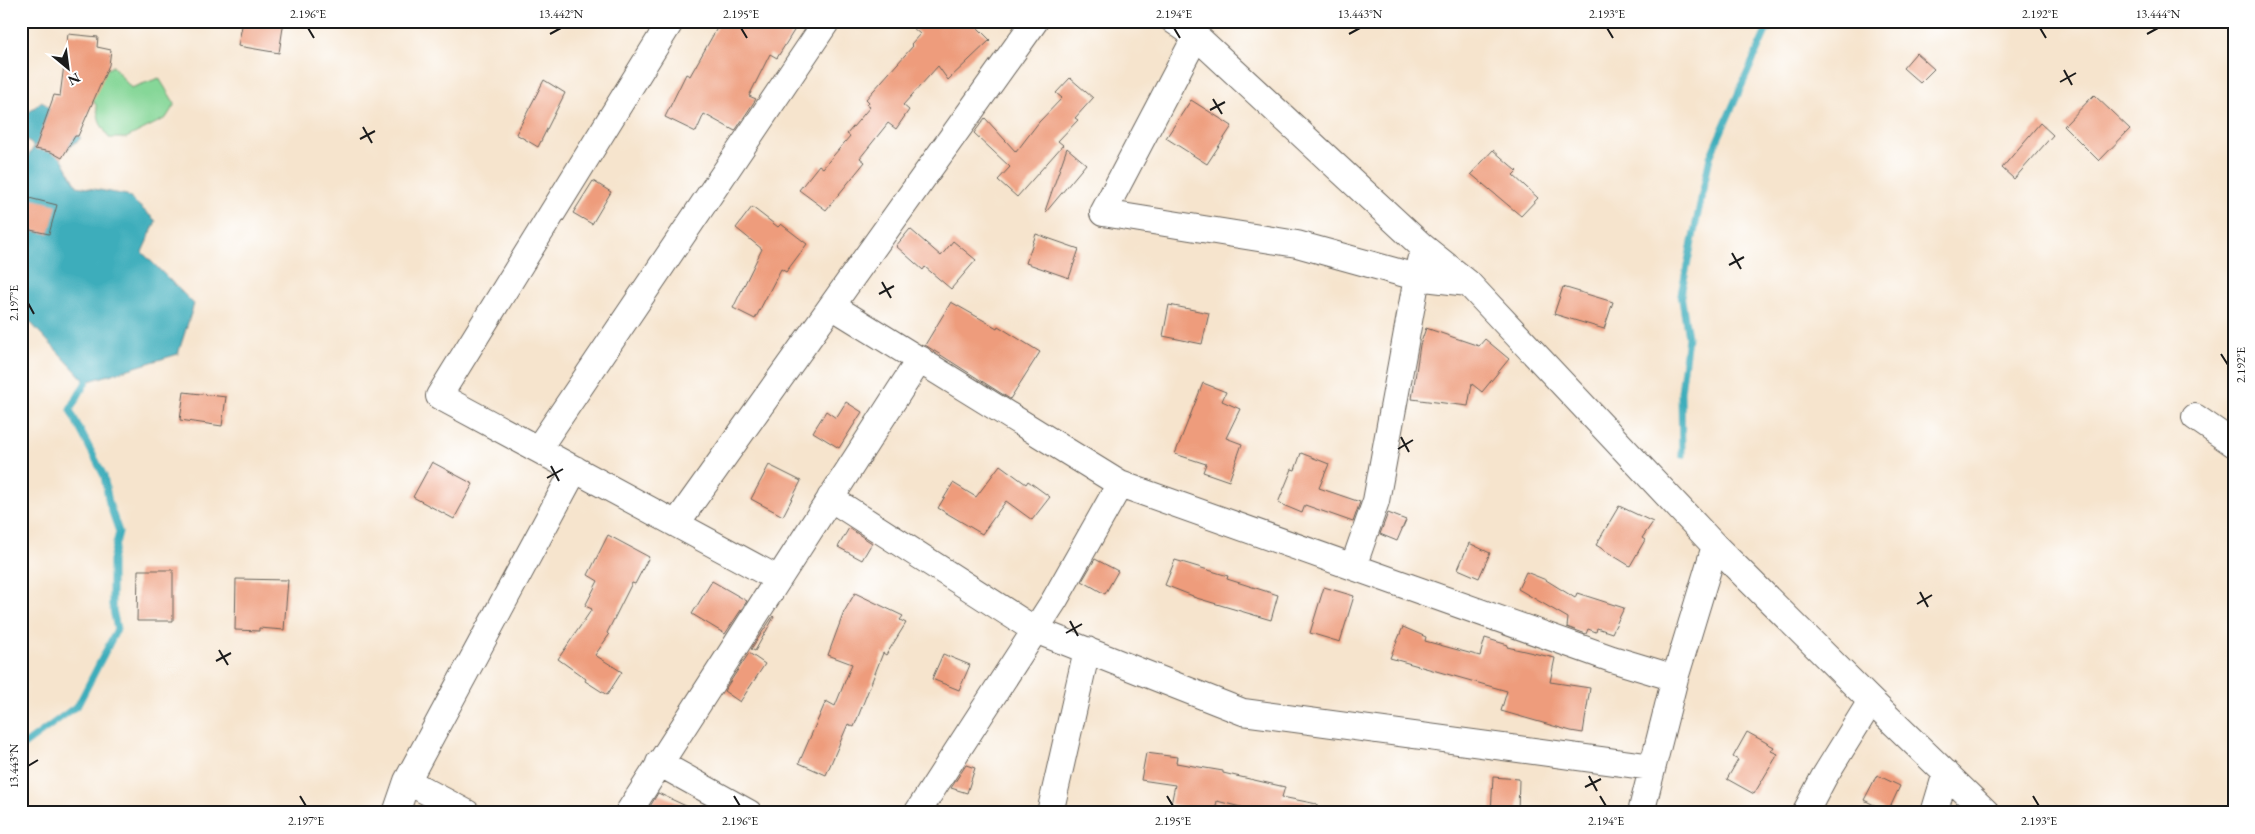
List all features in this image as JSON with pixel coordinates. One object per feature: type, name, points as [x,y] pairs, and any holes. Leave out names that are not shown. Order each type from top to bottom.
[{"type":"street","points":[[671,21],[439,396],[778,579]]},
{"type":"street","points":[[538,449],[827,21]]},
{"type":"street","points":[[676,524],[1035,21]]},
{"type":"street","points":[[1174,21],[1196,36],[1423,247],[1468,283],[1715,546],[1988,813]]},
{"type":"street","points":[[1196,36],[1103,213],[1296,244],[1416,277],[1468,283]]},
{"type":"street","points":[[1352,567],[1376,500],[1423,247]]},
{"type":"street","points":[[832,306],[1120,484],[1612,659],[1675,678]]},
{"type":"street","points":[[628,813],[920,360]]},
{"type":"street","points":[[2195,417],[2234,444]]},
{"type":"street","points":[[396,813],[407,781],[575,469]]},
{"type":"street","points":[[917,813],[1054,601],[1120,484]]},
{"type":"street","points":[[830,498],[1035,630],[1243,712],[1652,767]]},
{"type":"street","points":[[1641,813],[1675,678],[1715,546]]},
{"type":"street","points":[[1050,813],[1087,650]]},
{"type":"street","points":[[1805,813],[1871,700]]},
{"type":"street","points":[[659,764],[749,813]]},
{"type":"street","points":[[1934,813],[1946,773]]},
{"type":"street","points":[[407,781],[466,813]]},
{"type":"green space","points":[[113,66],[131,88],[159,78],[175,104],[166,118],[126,138],[109,138],[100,123],[96,105],[81,82]]},
{"type":"water","points":[[42,101],[81,138],[60,155],[77,186],[127,195],[156,221],[142,252],[194,304],[178,354],[86,382],[30,322],[21,324],[21,161],[25,161],[34,147],[21,133],[21,119]]},
{"type":"building","points":[[243,21],[284,21],[279,53],[238,46]]},
{"type":"building","points":[[721,21],[800,21],[777,58],[770,54],[749,96],[756,99],[735,131],[704,114],[696,132],[665,117],[686,74],[690,76]]},
{"type":"building","points":[[905,21],[971,21],[990,40],[948,80],[938,66],[903,105],[909,110],[896,129],[888,123],[860,158],[865,162],[826,210],[799,190],[819,165],[823,168],[850,136],[847,134],[870,107],[867,105],[869,102],[866,99],[913,46],[911,44],[920,34]]},
{"type":"building","points":[[68,34],[98,37],[97,47],[111,50],[109,65],[78,136],[75,136],[62,158],[51,152],[35,149],[54,95],[60,96]]},
{"type":"building","points":[[1916,53],[1934,69],[1920,83],[1903,68]]},
{"type":"building","points":[[1070,78],[1093,98],[1075,118],[1078,120],[1058,141],[1063,145],[1017,197],[998,180],[1010,167],[974,133],[985,118],[1016,152],[1039,122],[1062,98],[1056,93]]},
{"type":"building","points":[[544,80],[565,93],[538,147],[516,134]]},
{"type":"building","points":[[2094,95],[2130,129],[2099,161],[2064,126]]},
{"type":"building","points":[[1191,100],[1232,126],[1207,164],[1166,138]]},
{"type":"building","points":[[2040,123],[2053,135],[2014,179],[2002,168]]},
{"type":"building","points":[[1067,148],[1086,164],[1046,212],[1045,211]]},
{"type":"building","points":[[1493,150],[1517,171],[1513,175],[1538,198],[1521,216],[1471,174]]},
{"type":"building","points":[[593,181],[611,192],[592,224],[573,213]]},
{"type":"building","points":[[21,196],[57,205],[49,234],[21,228]]},
{"type":"building","points":[[752,207],[778,227],[781,224],[807,244],[786,272],[781,269],[755,319],[733,308],[762,249],[736,228]]},
{"type":"building","points":[[910,229],[941,256],[953,241],[976,260],[951,289],[925,267],[923,270],[896,246]]},
{"type":"building","points":[[1036,234],[1079,249],[1069,278],[1026,263]]},
{"type":"building","points":[[1563,287],[1613,302],[1604,329],[1554,314]]},
{"type":"building","points":[[951,302],[997,328],[998,326],[1040,352],[1010,399],[925,345]]},
{"type":"building","points":[[1169,305],[1209,313],[1202,344],[1163,336]]},
{"type":"building","points":[[1426,328],[1479,346],[1485,339],[1509,359],[1482,392],[1472,384],[1468,406],[1412,399],[1420,345]]},
{"type":"building","points":[[1203,383],[1226,392],[1222,401],[1240,409],[1226,438],[1242,444],[1229,481],[1203,472],[1206,464],[1175,454]]},
{"type":"building","points":[[184,392],[226,397],[222,426],[180,420]]},
{"type":"building","points":[[846,402],[862,412],[839,448],[813,432],[826,411],[836,418]]},
{"type":"building","points":[[1301,453],[1329,464],[1319,488],[1360,502],[1353,522],[1305,505],[1302,513],[1278,503],[1292,469],[1295,470]]},
{"type":"building","points":[[432,462],[473,484],[454,519],[413,497]]},
{"type":"building","points":[[769,465],[801,481],[783,516],[751,499]]},
{"type":"building","points":[[1000,465],[1026,484],[1028,481],[1050,497],[1032,520],[1006,501],[982,534],[938,508],[953,483],[976,497]]},
{"type":"building","points":[[1619,506],[1653,522],[1642,538],[1645,540],[1630,566],[1596,545]]},
{"type":"building","points":[[1388,513],[1406,520],[1397,541],[1380,534]]},
{"type":"building","points":[[849,528],[872,543],[862,560],[838,547]]},
{"type":"building","points":[[608,535],[649,557],[635,584],[632,583],[607,633],[609,635],[595,655],[622,672],[607,695],[585,681],[586,679],[558,659],[592,609],[585,606],[598,581],[588,575]]},
{"type":"building","points":[[1469,543],[1490,553],[1479,578],[1458,569]]},
{"type":"building","points":[[1095,559],[1118,571],[1105,594],[1082,581]]},
{"type":"building","points":[[1175,560],[1228,576],[1227,579],[1278,595],[1271,620],[1193,597],[1165,585]]},
{"type":"building","points":[[138,570],[173,570],[173,621],[137,621]]},
{"type":"building","points":[[1526,572],[1546,580],[1575,598],[1577,593],[1624,608],[1612,633],[1597,628],[1596,632],[1588,629],[1586,634],[1567,627],[1568,618],[1518,589]]},
{"type":"building","points":[[236,579],[288,580],[284,630],[259,628],[259,631],[235,630]]},
{"type":"building","points":[[712,581],[747,601],[725,634],[692,614]]},
{"type":"building","points":[[1324,587],[1354,596],[1340,642],[1310,633]]},
{"type":"building","points":[[855,593],[903,616],[900,620],[906,623],[886,655],[883,653],[854,727],[848,724],[826,775],[799,763],[826,701],[835,706],[852,664],[828,655],[844,612]]},
{"type":"building","points":[[773,616],[755,651],[751,649]]},
{"type":"building","points":[[1403,627],[1426,637],[1425,641],[1480,656],[1485,638],[1508,645],[1507,647],[1555,658],[1550,682],[1590,688],[1583,733],[1501,711],[1507,691],[1390,658]]},
{"type":"building","points":[[749,653],[765,664],[740,702],[724,691]]},
{"type":"building","points":[[943,654],[970,665],[959,690],[932,679]]},
{"type":"building","points":[[1747,732],[1774,747],[1771,751],[1778,754],[1754,794],[1727,779],[1738,760],[1733,757]]},
{"type":"building","points":[[1146,753],[1177,757],[1176,763],[1223,771],[1223,773],[1285,787],[1282,797],[1317,804],[1316,813],[1264,813],[1217,801],[1215,812],[1171,804],[1175,785],[1141,780]]},
{"type":"building","points":[[966,765],[975,768],[967,793],[951,788]]},
{"type":"building","points":[[1877,775],[1900,786],[1888,812],[1864,800]]},
{"type":"building","points":[[1493,777],[1519,779],[1518,813],[1491,813]]},
{"type":"building","points":[[658,793],[701,813],[646,813]]},
{"type":"waterway","points":[[1682,455],[1681,392],[1688,337],[1681,294],[1710,157],[1766,31],[1778,21]]},
{"type":"waterway","points":[[21,747],[78,705],[117,629],[112,605],[112,560],[119,532],[109,503],[104,476],[70,410],[86,382]]}]
